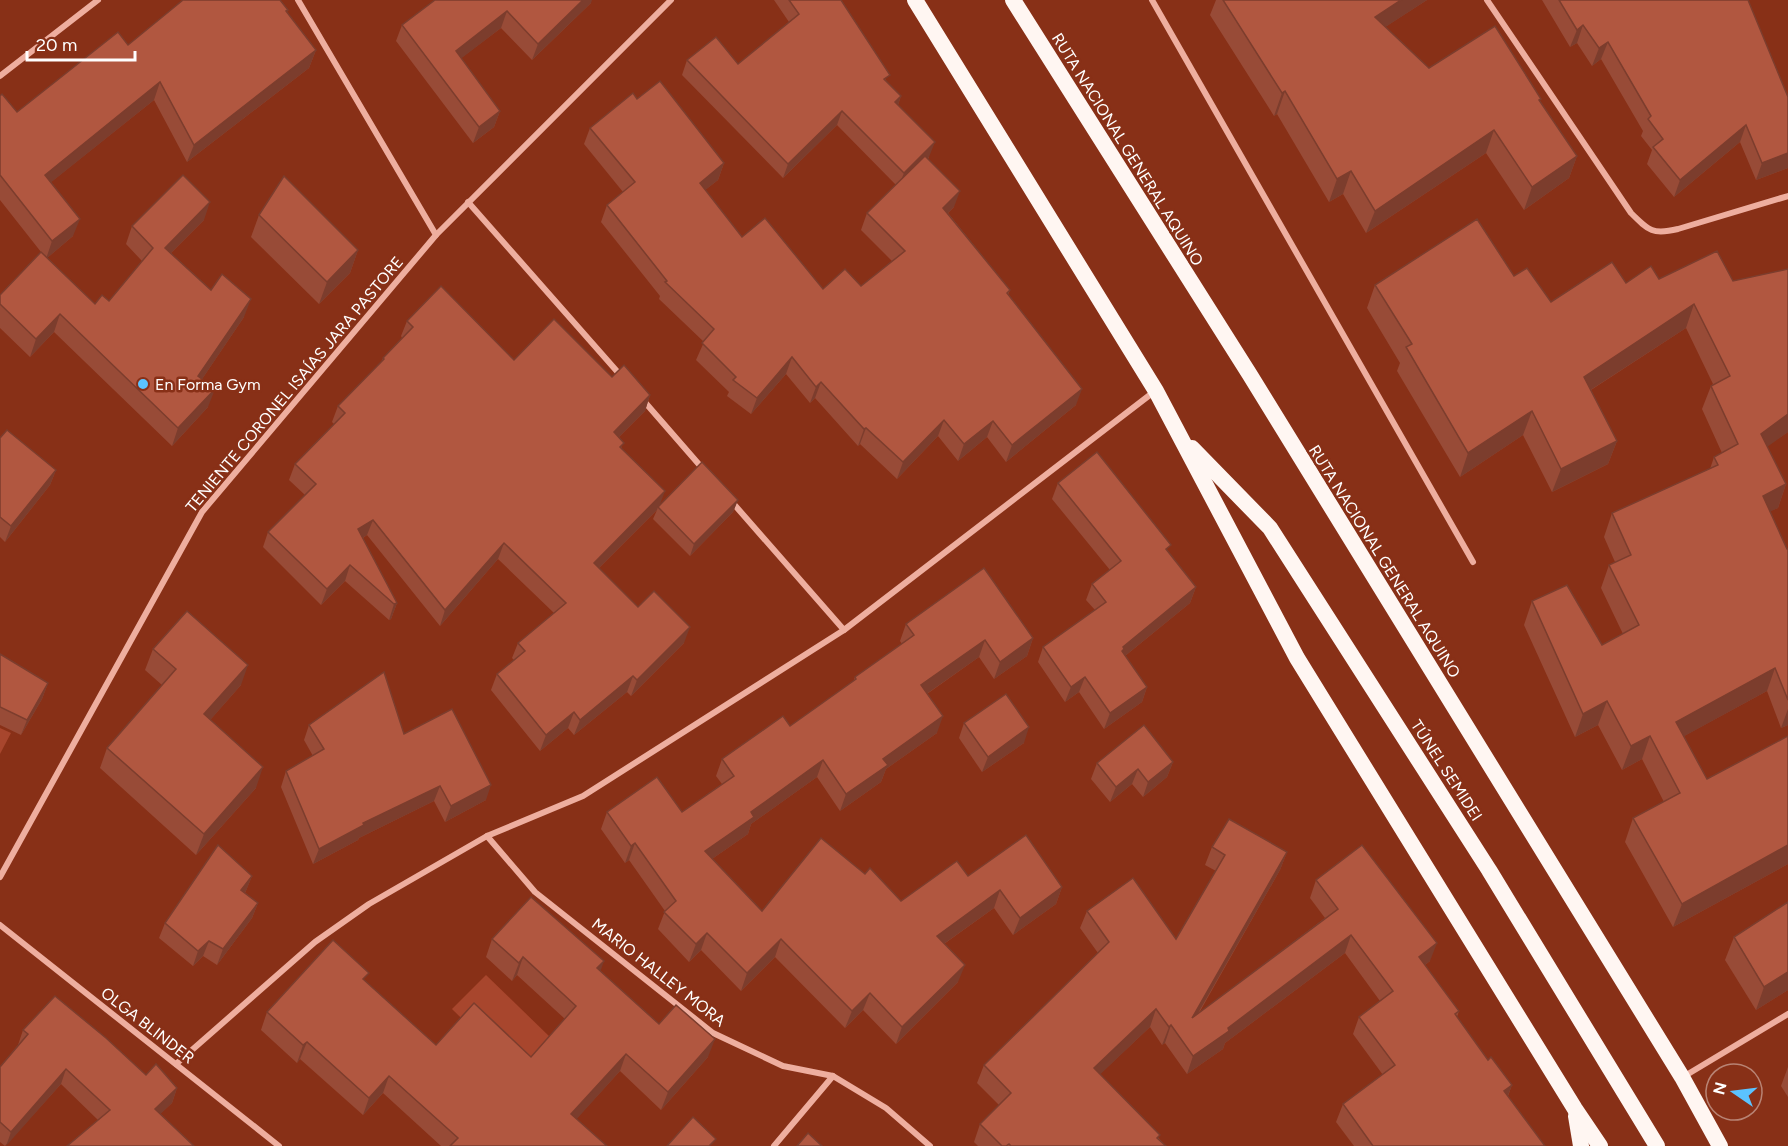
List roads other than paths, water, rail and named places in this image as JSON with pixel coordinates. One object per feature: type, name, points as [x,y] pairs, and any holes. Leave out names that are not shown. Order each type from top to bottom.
[{"type":"highway","points":[[915,0],[1156,391],[1297,658],[1600,1146]]},
{"type":"highway","name":"RUTA NACIONAL GENERAL AQUINO","points":[[1013,0],[1262,396],[1682,1077],[1720,1146]]},
{"type":"highway","name":"TÚNEL SEMIDEI","points":[[1179,435],[1270,528],[1490,870],[1657,1146]]},
{"type":"highway","points":[[1575,1109],[1581,1146]]},
{"type":"street","points":[[0,76],[98,0]]},
{"type":"street","points":[[298,0],[436,235]]},
{"type":"street","name":"TENIENTE CORONEL ISAÍAS JARA PASTORE","points":[[0,878],[202,512],[436,235],[671,0]]},
{"type":"street","points":[[1152,0],[1473,562]]},
{"type":"street","points":[[1487,0],[1631,213],[1647,229],[1663,232],[1678,230],[1788,196]]},
{"type":"street","points":[[468,202],[625,380]]},
{"type":"street","points":[[176,1064],[315,942],[369,904],[487,836],[583,796],[844,630],[1156,391]]},
{"type":"street","points":[[641,398],[711,478]]},
{"type":"street","points":[[727,496],[844,630]]},
{"type":"street","name":"MARIO HALLEY MORA","points":[[487,836],[535,892],[713,1033],[783,1066],[833,1076],[886,1108],[930,1146]]},
{"type":"street","name":"OLGA BLINDER","points":[[0,925],[279,1146]]},
{"type":"street","points":[[1682,1077],[1788,1014]]},
{"type":"street","points":[[774,1146],[833,1076]]},
{"type":"place","name":"En Forma Gym","points":[[143,384]]}]
